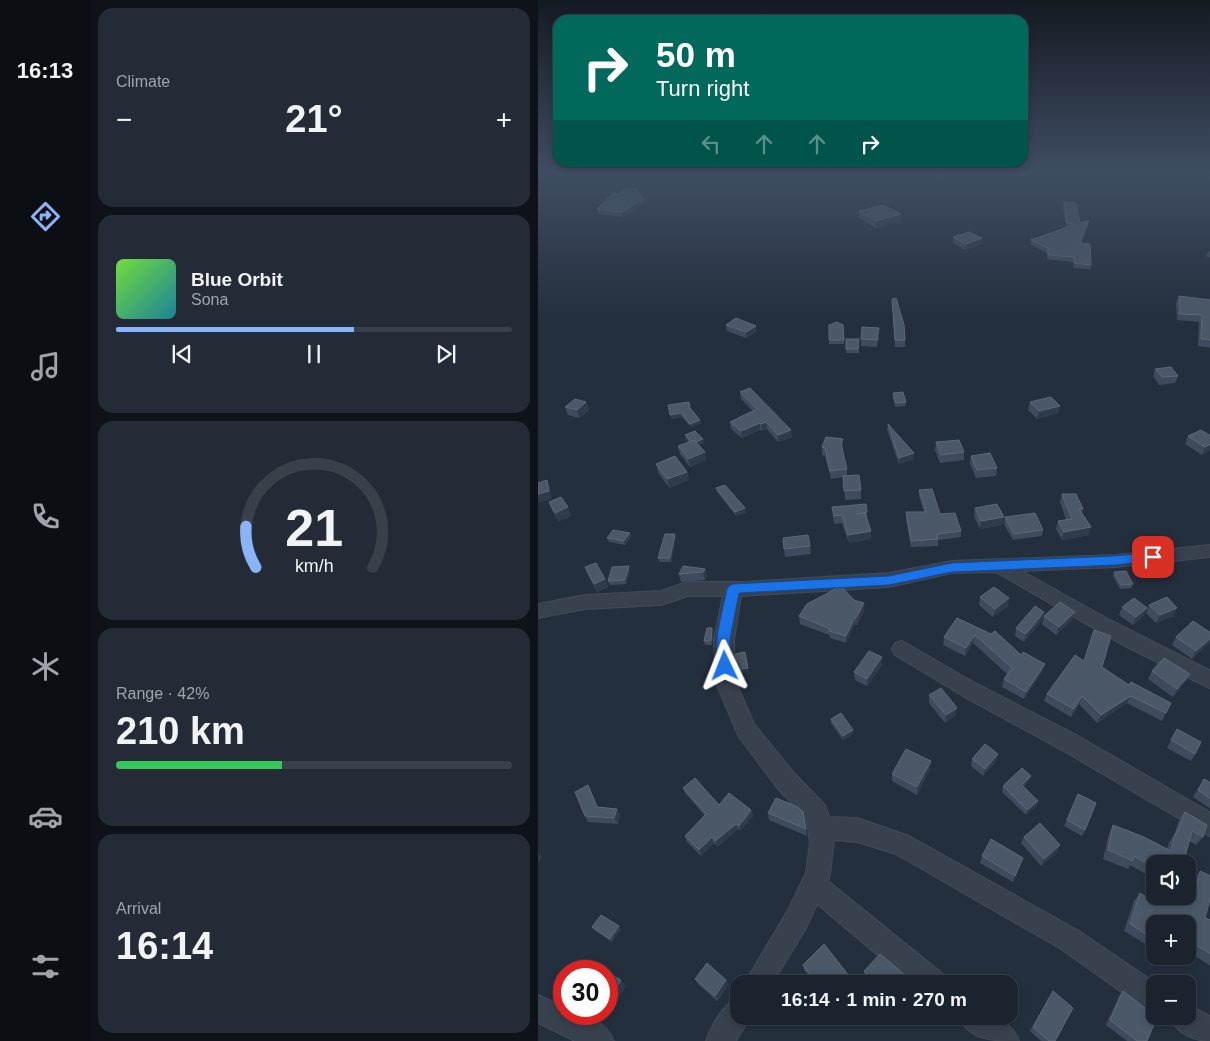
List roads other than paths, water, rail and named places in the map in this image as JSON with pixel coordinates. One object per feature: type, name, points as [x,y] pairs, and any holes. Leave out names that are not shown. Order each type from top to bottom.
[{"type":"street","points":[[538,611],[585,602],[661,598],[687,589],[733,589],[889,580],[952,567],[1115,560],[1210,551]]},
{"type":"street","points":[[998,565],[1146,651],[1210,681]]},
{"type":"street","points":[[733,589],[724,639],[725,680],[746,730],[786,781],[817,813],[822,842],[818,876],[798,919],[763,975]]},
{"type":"street","points":[[902,649],[970,690],[1070,744],[1210,826]]},
{"type":"street","points":[[820,828],[857,830],[901,844],[1070,940],[1146,992]]},
{"type":"street","points":[[813,885],[922,975]]},
{"type":"street","points":[[538,1009],[592,1035],[600,1041]]},
{"type":"street","points":[[720,1041],[730,1025]]},
{"type":"street","points":[[984,1025],[1004,1041]]},
{"type":"street","points":[[1196,1025],[1210,1034]]}]
